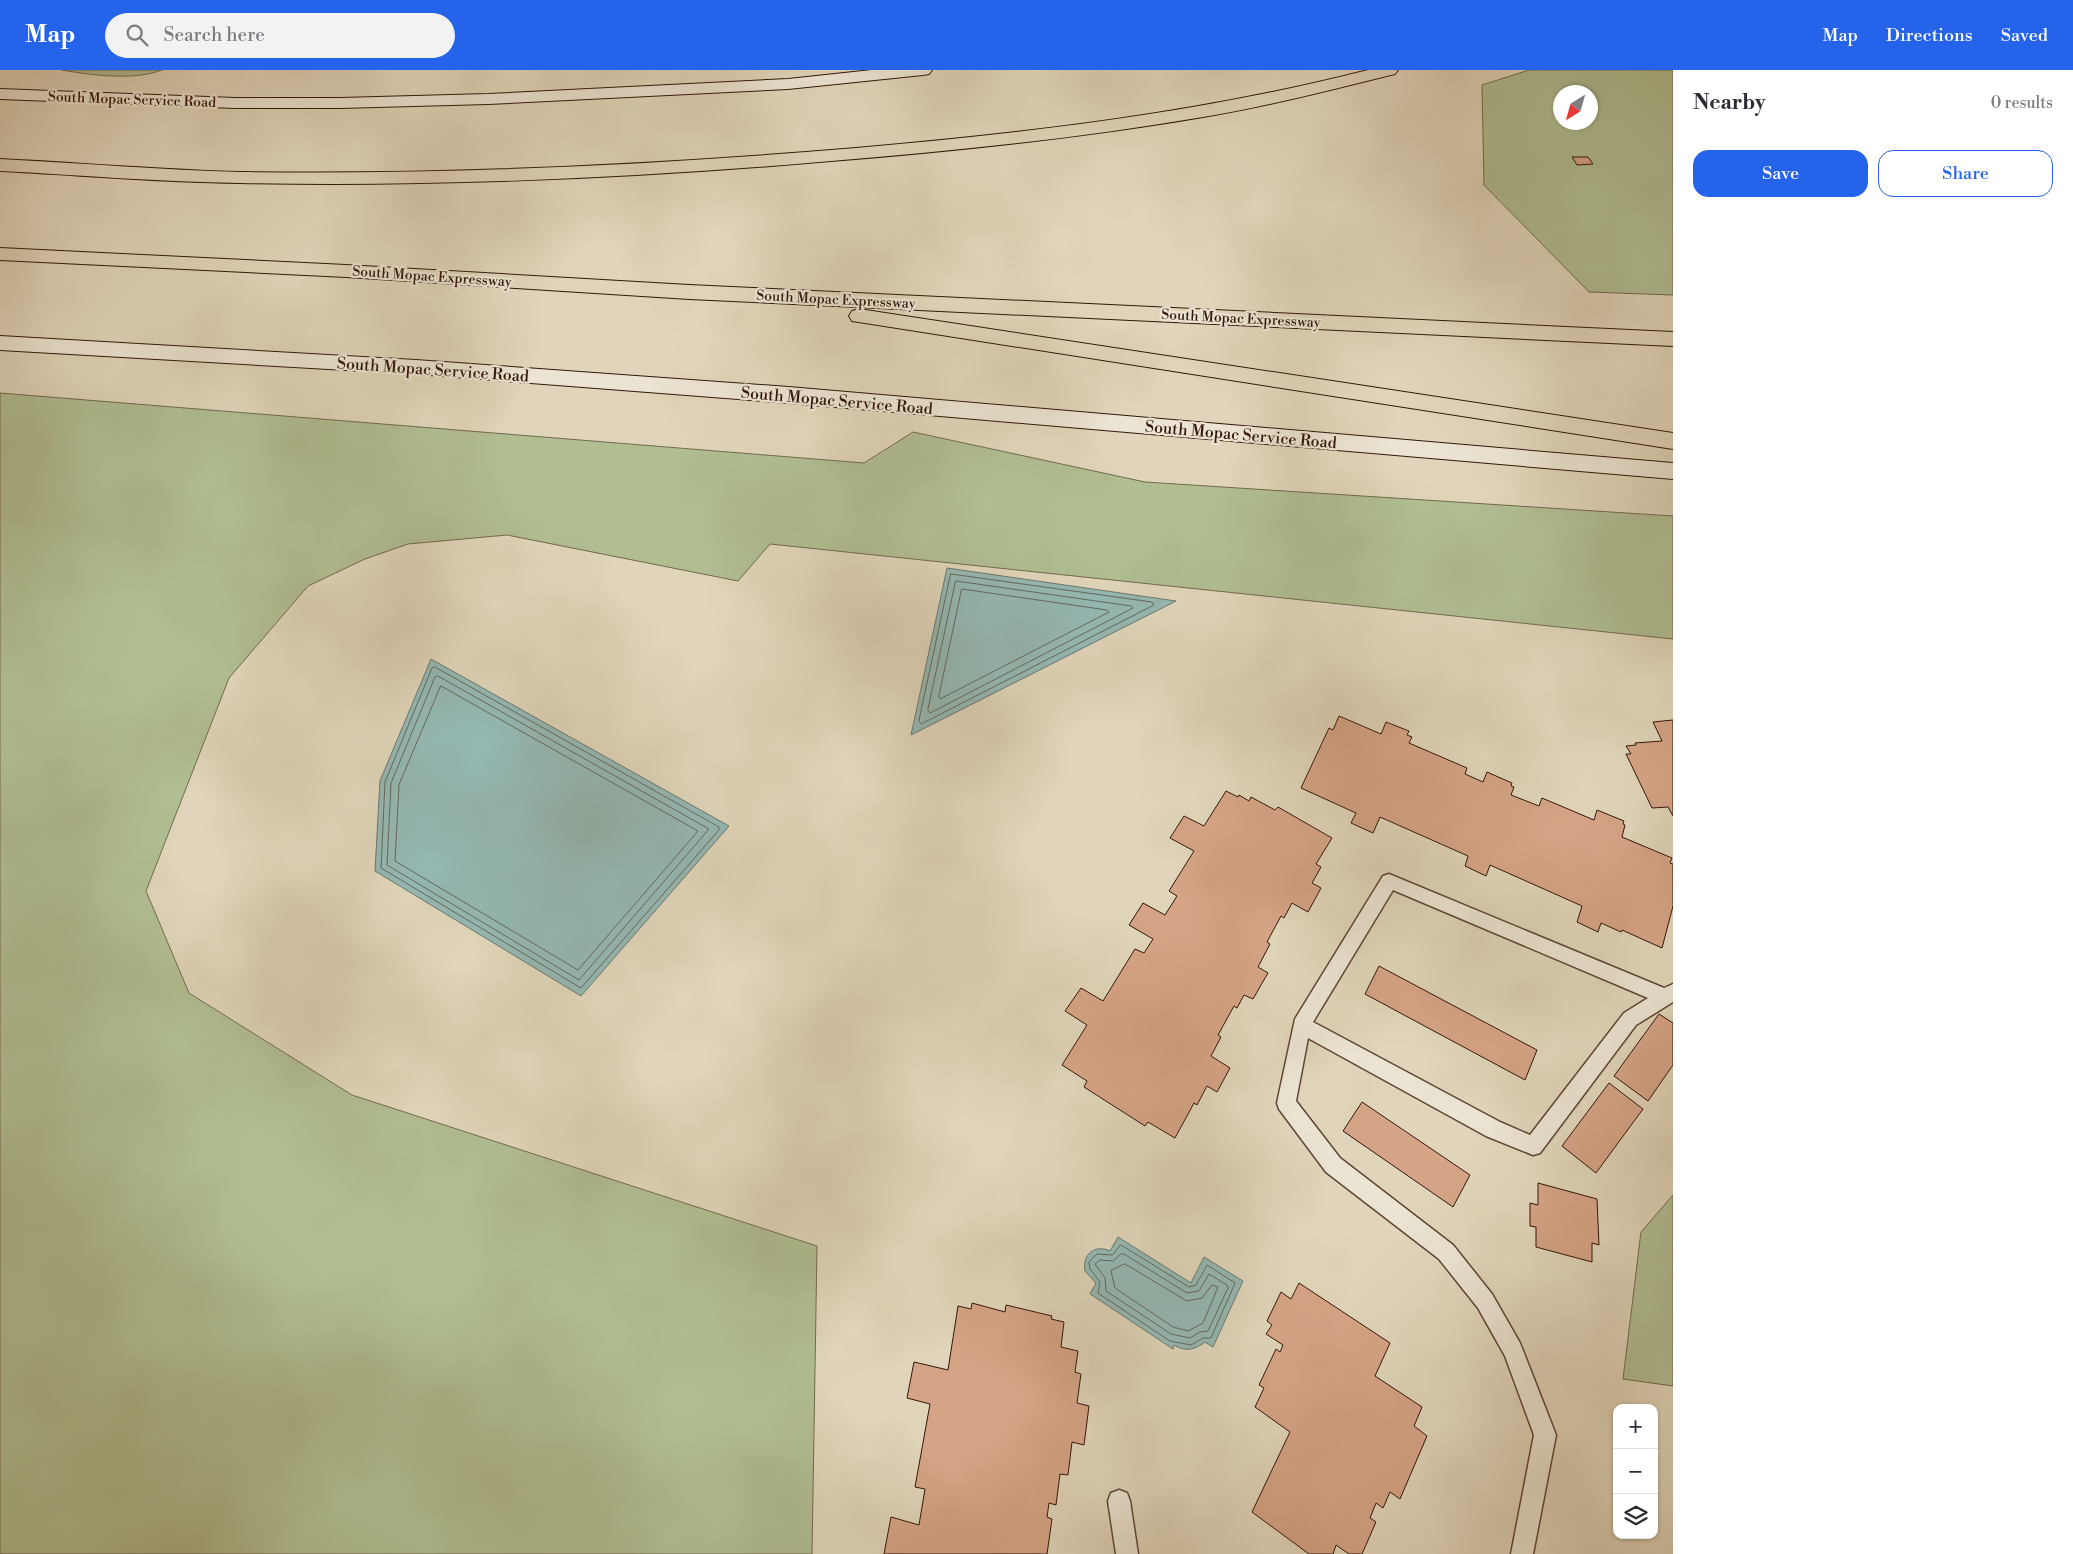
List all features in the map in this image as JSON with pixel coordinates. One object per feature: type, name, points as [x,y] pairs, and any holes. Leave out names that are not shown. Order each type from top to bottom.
[{"type":"highway","points":[[0,165],[271,178],[519,175],[639,171],[760,162],[1035,136],[1179,116],[1309,90],[1389,70]]},
{"type":"highway","name":"South Mopac Expressway","points":[[0,254],[346,271],[689,292],[1673,339]]},
{"type":"highway","points":[[689,292],[917,324],[1673,441]]},
{"type":"main road","name":"South Mopac Service Road","points":[[0,94],[235,104],[478,100],[788,84],[922,70]]},
{"type":"main road","name":"South Mopac Service Road","points":[[0,343],[436,368],[1673,471]]},
{"type":"lane","points":[[1522,1554],[1545,1435],[1513,1350],[1485,1301],[1446,1252],[1333,1165],[1286,1104],[1301,1025],[1390,881],[1669,995]]},
{"type":"lane","points":[[1301,1025],[1494,1129],[1533,1146],[1630,1020],[1669,995]]},
{"type":"lane","points":[[1119,1500],[1127,1554]]},
{"type":"green space","points":[[62,70],[162,70],[125,76]]},
{"type":"green space","points":[[1529,70],[1673,70],[1673,295],[1589,292],[1484,185],[1482,85]]},
{"type":"green space","points":[[0,393],[864,463],[913,432],[1145,482],[1673,516],[1673,639],[770,544],[738,581],[507,535],[408,544],[365,559],[308,586],[229,678],[146,891],[189,993],[352,1095],[817,1246],[812,1554],[0,1554]]},
{"type":"green space","points":[[1673,1195],[1673,1386],[1623,1379],[1641,1232]]},
{"type":"water","points":[[947,568],[1176,601],[911,735]]},
{"type":"water","points":[[431,659],[729,826],[581,996],[375,871],[380,781]]},
{"type":"water","points":[[1118,1237],[1191,1283],[1204,1257],[1243,1281],[1213,1347],[1205,1342],[1190,1349],[1182,1349],[1174,1345],[1173,1349],[1090,1294],[1096,1283],[1085,1271],[1088,1255],[1099,1249],[1110,1251]]},
{"type":"building","points":[[1572,157],[1588,157],[1593,164],[1577,165]]},
{"type":"building","points":[[1339,716],[1381,734],[1386,722],[1409,731],[1407,735],[1412,737],[1409,743],[1467,768],[1465,774],[1483,782],[1487,772],[1512,783],[1511,786],[1514,787],[1511,795],[1539,806],[1542,798],[1594,820],[1597,810],[1624,821],[1622,837],[1672,858],[1670,863],[1673,864],[1673,906],[1662,948],[1601,923],[1598,932],[1577,922],[1582,906],[1490,865],[1486,876],[1465,866],[1468,856],[1380,817],[1373,833],[1351,823],[1356,813],[1301,788],[1329,728],[1333,730]]},
{"type":"building","points":[[1673,720],[1673,816],[1668,807],[1652,808],[1626,754],[1631,754],[1626,746],[1636,745],[1635,743],[1662,741],[1653,722]]},
{"type":"building","points":[[1226,791],[1238,797],[1239,795],[1249,801],[1251,797],[1275,810],[1278,807],[1332,838],[1316,864],[1321,867],[1312,883],[1321,888],[1308,912],[1292,903],[1284,918],[1281,916],[1267,942],[1270,944],[1258,967],[1268,973],[1253,999],[1244,995],[1237,1008],[1234,1006],[1218,1035],[1221,1037],[1211,1056],[1230,1068],[1217,1092],[1207,1086],[1197,1105],[1194,1103],[1175,1138],[1148,1122],[1145,1126],[1084,1087],[1087,1081],[1062,1065],[1087,1025],[1065,1011],[1081,988],[1103,1001],[1135,949],[1144,953],[1153,939],[1129,925],[1143,903],[1165,915],[1177,896],[1169,891],[1194,851],[1170,838],[1184,816],[1204,826]]},
{"type":"building","points":[[1379,966],[1537,1050],[1525,1080],[1365,994]]},
{"type":"building","points":[[1659,1014],[1673,1023],[1673,1065],[1648,1101],[1614,1076]]},
{"type":"building","points":[[1609,1083],[1643,1109],[1596,1173],[1562,1146]]},
{"type":"building","points":[[1362,1102],[1470,1175],[1453,1207],[1343,1131]]},
{"type":"building","points":[[1538,1183],[1597,1199],[1599,1245],[1592,1243],[1592,1262],[1536,1247],[1536,1227],[1530,1226],[1530,1203],[1538,1205]]},
{"type":"building","points":[[1299,1283],[1390,1343],[1375,1376],[1422,1407],[1414,1426],[1427,1436],[1400,1499],[1390,1492],[1383,1508],[1376,1503],[1370,1518],[1376,1522],[1362,1554],[1349,1554],[1336,1545],[1333,1554],[1309,1554],[1252,1512],[1290,1432],[1255,1407],[1264,1388],[1259,1385],[1276,1349],[1280,1352],[1283,1345],[1266,1334],[1272,1325],[1267,1321],[1281,1292],[1291,1299]]},
{"type":"building","points":[[972,1303],[1005,1312],[1006,1305],[1052,1316],[1051,1319],[1064,1322],[1061,1347],[1078,1351],[1075,1372],[1081,1374],[1077,1403],[1089,1406],[1084,1445],[1072,1442],[1068,1475],[1060,1474],[1056,1505],[1049,1503],[1047,1517],[1052,1519],[1047,1554],[884,1554],[891,1517],[919,1525],[925,1489],[915,1487],[930,1404],[907,1398],[914,1362],[948,1370],[958,1306],[971,1309]]}]
